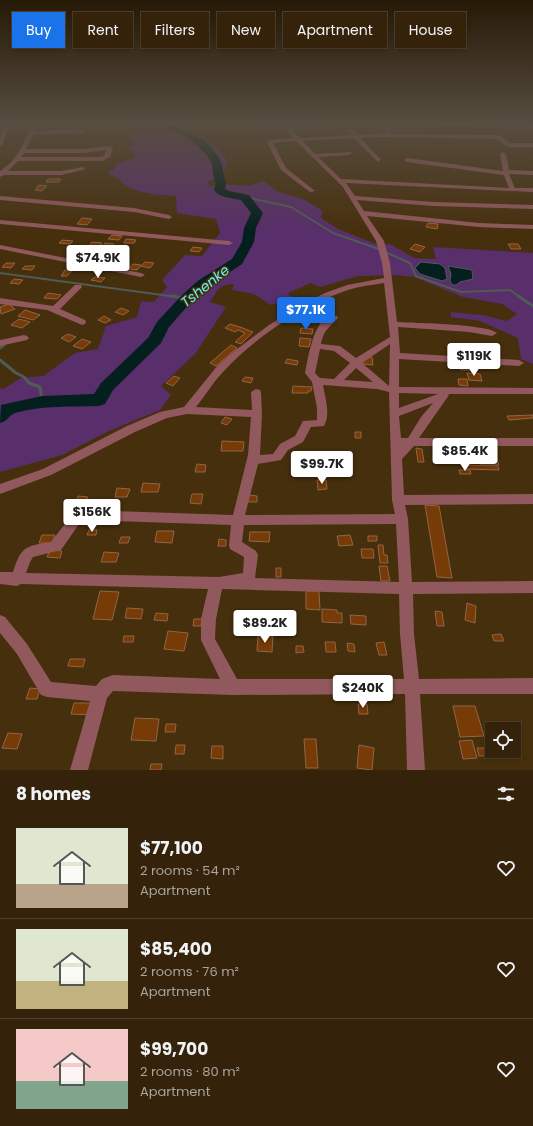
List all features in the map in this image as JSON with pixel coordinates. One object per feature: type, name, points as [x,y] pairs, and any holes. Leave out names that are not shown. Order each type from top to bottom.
[{"type":"street","points":[[1,174],[17,160]]},
{"type":"street","points":[[279,160],[283,169],[312,191]]},
{"type":"street","points":[[318,160],[345,186],[353,198],[380,241],[386,263],[395,338],[390,389],[394,414],[398,500],[402,519],[407,634],[412,687],[416,770]]},
{"type":"street","points":[[408,160],[506,172],[533,173]]},
{"type":"street","points":[[503,160],[513,190]]},
{"type":"street","points":[[1,174],[61,173],[83,169]]},
{"type":"street","points":[[339,181],[533,190]]},
{"type":"street","points":[[0,198],[134,210],[169,217]]},
{"type":"street","points":[[353,198],[425,203],[533,207]]},
{"type":"street","points":[[424,218],[425,203]]},
{"type":"street","points":[[362,213],[479,224],[533,227]]},
{"type":"street","points":[[0,222],[229,243]]},
{"type":"street","points":[[0,247],[141,275]]},
{"type":"street","points":[[193,407],[209,381],[225,365],[256,338],[290,315],[339,290],[357,285],[387,280]]},
{"type":"street","points":[[54,310],[78,288]]},
{"type":"street","points":[[0,301],[29,304],[54,310],[82,322]]},
{"type":"street","points":[[254,460],[277,457],[284,447],[296,443],[299,440],[308,424],[321,422],[322,408],[317,381],[310,373],[318,335],[322,328],[334,318]]},
{"type":"street","points":[[393,324],[469,329],[492,333]]},
{"type":"street","points":[[0,343],[24,338]]},
{"type":"street","points":[[337,382],[355,362],[374,348],[395,338]]},
{"type":"street","points":[[316,346],[337,348],[390,389]]},
{"type":"street","points":[[394,356],[519,363]]},
{"type":"street","points":[[317,381],[443,393],[467,390],[533,391]]},
{"type":"street","points":[[216,584],[249,576],[252,555],[235,545],[238,520],[254,460],[257,414],[256,392]]},
{"type":"street","points":[[394,414],[443,393]]},
{"type":"street","points":[[396,458],[411,442],[425,420],[438,404],[443,393]]},
{"type":"street","points":[[0,489],[66,463],[150,420],[179,411],[193,407],[257,414]]},
{"type":"street","points":[[395,442],[533,442]]},
{"type":"street","points":[[398,500],[533,499]]},
{"type":"street","points":[[17,580],[23,561],[28,552],[34,549],[56,546],[75,520],[84,515],[270,521],[402,519]]},
{"type":"street","points":[[0,578],[17,580],[406,588],[533,587]]},
{"type":"street","points":[[216,584],[208,622],[208,640],[233,687]]},
{"type":"street","points":[[0,622],[22,649],[47,689],[100,694]]},
{"type":"street","points":[[79,770],[100,694],[108,684],[121,682],[233,687],[533,686]]},
{"type":"shaded area","points":[[127,160],[225,160],[223,178],[207,181],[210,186],[222,184],[248,186],[264,181],[276,191],[303,199],[323,211],[321,218],[338,229],[376,244],[390,244],[414,258],[436,259],[433,247],[533,253],[533,364],[521,359],[518,338],[480,321],[451,317],[451,312],[482,315],[507,321],[517,314],[502,304],[463,297],[414,277],[396,275],[358,276],[320,287],[311,283],[288,293],[292,298],[271,305],[254,294],[232,290],[234,284],[229,284],[219,288],[210,302],[226,307],[195,354],[161,386],[171,395],[160,410],[109,431],[62,455],[0,472],[0,388],[3,389],[21,378],[43,376],[75,353],[98,349],[106,326],[137,317],[141,301],[154,302],[167,287],[162,280],[185,255],[202,256],[220,233],[216,219],[177,213],[176,196],[149,194],[125,185],[117,178],[110,175],[109,171],[114,170],[116,164]]},
{"type":"water","points":[[421,262],[440,264],[445,268],[447,279],[442,281],[420,274],[415,268]]},
{"type":"water","points":[[448,266],[472,270],[473,279],[452,285],[450,280],[451,274]]},
{"type":"building","points":[[48,179],[61,179],[59,182],[46,182]]},
{"type":"building","points":[[39,185],[47,186],[42,191],[35,190]]},
{"type":"building","points":[[82,218],[92,219],[87,225],[77,224]]},
{"type":"building","points":[[428,223],[438,224],[437,229],[426,227]]},
{"type":"building","points":[[112,235],[122,236],[119,240],[108,239]]},
{"type":"building","points":[[126,239],[136,240],[134,243],[124,243]]},
{"type":"building","points":[[62,240],[73,241],[70,244],[59,243]]},
{"type":"building","points":[[92,242],[102,243],[99,247],[89,246]]},
{"type":"building","points":[[105,243],[114,244],[111,248],[102,247]]},
{"type":"building","points":[[415,244],[425,247],[420,252],[410,249]]},
{"type":"building","points":[[508,244],[518,244],[521,249],[511,249]]},
{"type":"building","points":[[121,246],[128,247],[123,252],[117,251]]},
{"type":"building","points":[[193,247],[202,248],[199,252],[190,251]]},
{"type":"building","points":[[116,260],[122,261],[116,268],[110,267]]},
{"type":"building","points":[[145,262],[154,263],[150,268],[141,266]]},
{"type":"building","points":[[6,263],[15,263],[11,268],[2,267]]},
{"type":"building","points":[[133,264],[141,265],[137,270],[129,269]]},
{"type":"building","points":[[25,266],[35,266],[32,270],[22,269]]},
{"type":"building","points":[[65,270],[72,271],[67,276],[61,276]]},
{"type":"building","points":[[95,277],[105,278],[101,282],[91,280]]},
{"type":"building","points":[[14,279],[23,280],[19,284],[10,283]]},
{"type":"building","points":[[48,293],[61,295],[57,299],[44,298]]},
{"type":"building","points":[[9,304],[15,309],[1,314],[0,307]]},
{"type":"building","points":[[121,308],[129,311],[123,315],[115,312]]},
{"type":"building","points":[[25,310],[40,315],[33,320],[18,316]]},
{"type":"building","points":[[104,316],[111,320],[105,323],[98,320]]},
{"type":"building","points":[[19,319],[30,322],[22,328],[11,325]]},
{"type":"building","points":[[230,324],[253,332],[241,344],[235,342],[245,333],[238,330],[235,332],[225,328]]},
{"type":"building","points":[[301,328],[313,329],[312,334],[300,333]]},
{"type":"building","points":[[68,334],[76,337],[69,342],[61,338]]},
{"type":"building","points":[[300,338],[311,339],[309,347],[299,346]]},
{"type":"building","points":[[82,339],[91,342],[82,349],[73,346]]},
{"type":"building","points":[[231,345],[237,348],[216,366],[210,363]]},
{"type":"building","points":[[363,357],[372,357],[373,365],[363,364]]},
{"type":"building","points":[[287,359],[298,361],[297,365],[285,363]]},
{"type":"building","points":[[458,363],[468,363],[471,370],[461,370]]},
{"type":"building","points":[[467,373],[480,374],[482,381],[469,380]]},
{"type":"building","points":[[174,376],[180,378],[173,386],[166,383]]},
{"type":"building","points":[[245,377],[253,378],[251,383],[242,381]]},
{"type":"building","points":[[458,379],[467,379],[468,386],[459,385]]},
{"type":"building","points":[[293,386],[312,387],[311,391],[308,391],[308,393],[292,393]]},
{"type":"building","points":[[533,415],[533,418],[509,420],[507,416]]},
{"type":"building","points":[[225,417],[232,419],[227,425],[221,423]]},
{"type":"building","points":[[355,432],[361,432],[361,438],[355,438]]},
{"type":"building","points":[[222,441],[244,442],[243,451],[221,451]]},
{"type":"building","points":[[487,446],[491,446],[494,456],[490,456]]},
{"type":"building","points":[[416,448],[422,449],[424,462],[418,462]]},
{"type":"building","points":[[478,456],[496,456],[499,465],[481,465]]},
{"type":"building","points":[[197,464],[206,465],[205,472],[195,472]]},
{"type":"building","points":[[463,465],[498,466],[499,470],[464,469]]},
{"type":"building","points":[[459,470],[470,470],[471,474],[460,474]]},
{"type":"building","points":[[317,480],[326,480],[327,489],[318,490]]},
{"type":"building","points":[[143,483],[160,484],[158,492],[141,492]]},
{"type":"building","points":[[117,488],[130,489],[127,497],[115,497]]},
{"type":"building","points":[[192,494],[203,494],[201,504],[190,503]]},
{"type":"building","points":[[249,495],[257,496],[257,502],[248,502]]},
{"type":"building","points":[[78,496],[88,497],[86,501],[77,500]]},
{"type":"building","points":[[425,505],[439,506],[452,578],[437,577]]},
{"type":"building","points":[[89,530],[97,530],[96,535],[87,535]]},
{"type":"building","points":[[157,531],[174,531],[172,543],[155,542]]},
{"type":"building","points":[[250,532],[270,532],[269,542],[249,541]]},
{"type":"building","points":[[42,535],[55,535],[52,543],[39,543]]},
{"type":"building","points":[[350,535],[353,545],[339,546],[337,536]]},
{"type":"building","points":[[368,536],[377,536],[377,541],[368,541]]},
{"type":"building","points":[[121,537],[130,537],[128,543],[119,543]]},
{"type":"building","points":[[219,539],[226,540],[226,546],[218,546]]},
{"type":"building","points":[[378,545],[383,545],[384,555],[387,555],[388,563],[380,563]]},
{"type":"building","points":[[361,549],[373,549],[374,558],[362,558]]},
{"type":"building","points":[[50,550],[62,551],[60,558],[47,557]]},
{"type":"building","points":[[104,552],[119,553],[116,562],[101,562]]},
{"type":"building","points":[[379,566],[387,566],[390,581],[381,581]]},
{"type":"building","points":[[276,568],[281,568],[281,577],[276,577]]},
{"type":"building","points":[[100,591],[119,592],[112,620],[93,619]]},
{"type":"building","points":[[306,591],[319,591],[320,610],[306,609]]},
{"type":"building","points":[[467,603],[476,606],[475,623],[465,620]]},
{"type":"building","points":[[127,608],[143,609],[141,619],[125,618]]},
{"type":"building","points":[[322,609],[337,610],[337,613],[342,613],[342,623],[322,622]]},
{"type":"building","points":[[435,611],[442,612],[444,626],[437,626]]},
{"type":"building","points":[[156,613],[168,614],[167,621],[154,620]]},
{"type":"building","points":[[350,615],[366,616],[366,625],[351,624]]},
{"type":"building","points":[[235,618],[241,618],[241,627],[234,626]]},
{"type":"building","points":[[194,619],[202,619],[201,626],[193,626]]},
{"type":"building","points":[[168,631],[188,633],[184,651],[164,649]]},
{"type":"building","points":[[501,634],[504,641],[494,641],[492,635]]},
{"type":"building","points":[[124,636],[134,636],[133,642],[123,642]]},
{"type":"building","points":[[258,636],[273,636],[272,652],[257,651]]},
{"type":"building","points":[[325,642],[335,642],[336,652],[326,652]]},
{"type":"building","points":[[384,642],[387,655],[379,655],[376,643]]},
{"type":"building","points":[[347,643],[354,644],[355,652],[348,651]]},
{"type":"building","points":[[296,646],[303,646],[304,652],[296,653]]},
{"type":"building","points":[[70,659],[85,659],[83,667],[68,666]]},
{"type":"building","points":[[30,688],[40,689],[37,699],[26,699]]},
{"type":"building","points":[[74,703],[95,703],[93,715],[71,714]]},
{"type":"building","points":[[358,704],[367,704],[368,714],[359,714]]},
{"type":"building","points":[[453,706],[475,706],[484,736],[460,737]]},
{"type":"building","points":[[135,718],[159,719],[156,741],[131,740]]},
{"type":"building","points":[[166,724],[176,724],[175,732],[165,732]]},
{"type":"building","points":[[8,733],[22,734],[17,749],[2,748]]},
{"type":"building","points":[[304,739],[316,739],[318,768],[306,768]]},
{"type":"building","points":[[472,740],[477,758],[463,759],[459,741]]},
{"type":"building","points":[[176,745],[185,745],[184,754],[175,754]]},
{"type":"building","points":[[359,745],[374,748],[372,770],[357,768]]},
{"type":"building","points":[[212,746],[223,746],[223,759],[211,758]]},
{"type":"building","points":[[477,748],[485,748],[485,756],[479,756]]},
{"type":"building","points":[[151,764],[162,764],[161,770],[150,770]]},
{"type":"waterway","name":"Tshenke","points":[[0,417],[7,409],[42,402],[99,400],[107,387],[155,340],[162,325],[187,298],[204,283],[237,261],[248,242],[250,228],[257,213],[245,197],[226,194],[219,190],[221,183],[218,177],[215,160]]},
{"type":"waterway","points":[[245,197],[291,207],[333,233],[376,248],[410,263],[416,276],[461,292],[510,290],[520,297]]},
{"type":"waterway","points":[[0,273],[177,297]]},
{"type":"waterway","points":[[170,296],[187,298]]},
{"type":"waterway","points":[[518,296],[533,306]]},
{"type":"waterway","points":[[0,348],[4,345]]},
{"type":"waterway","points":[[0,360],[16,373],[24,377],[29,383],[40,387],[42,402]]}]
